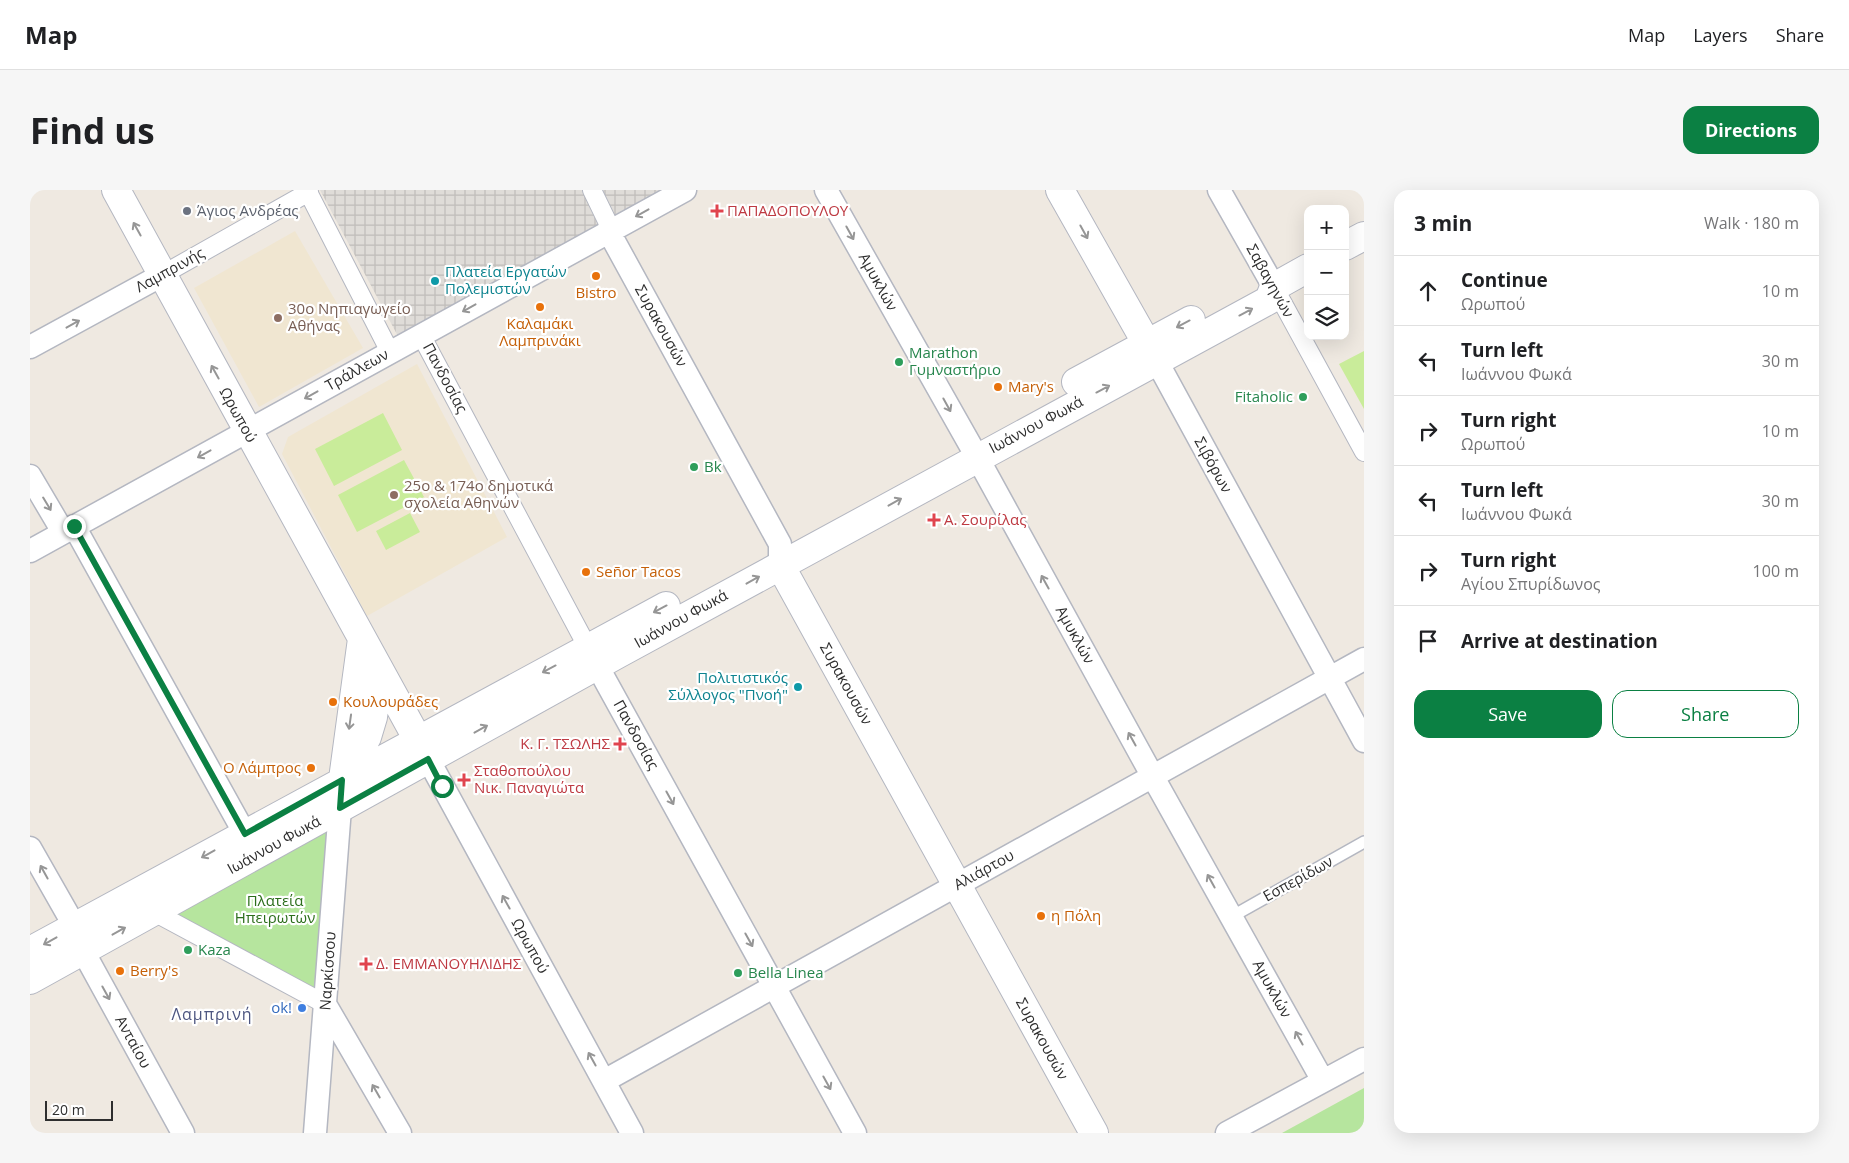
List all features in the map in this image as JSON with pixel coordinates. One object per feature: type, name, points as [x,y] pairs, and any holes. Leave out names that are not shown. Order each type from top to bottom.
[{"type":"street","name":"Ωρωπού","points":[[116,190],[632,1133]]},
{"type":"street","points":[[592,190],[607,221],[609,232]]},
{"type":"street","name":"Τράλλεων","points":[[30,551],[685,190]]},
{"type":"street","name":"Αμυκλών","points":[[826,190],[1323,1081]]},
{"type":"street","name":"Σιβόρων","points":[[1060,190],[1152,352],[1364,741]]},
{"type":"street","name":"Σαβαγηνών","points":[[1219,190],[1364,452]]},
{"type":"street","name":"Λαμπρινής","points":[[30,347],[162,275],[308,191]]},
{"type":"street","points":[[308,191],[390,352]]},
{"type":"street","name":"Συρακουσών","points":[[609,232],[957,885],[1094,1133]]},
{"type":"street","points":[[1349,244],[1364,236]]},
{"type":"street","name":"Ιωάννου Φωκά","points":[[30,952],[79,939],[154,912],[340,808],[423,750],[1152,352],[1261,283],[1274,287],[1304,270]]},
{"type":"street","name":"Πανδοσίας","points":[[422,335],[592,657],[855,1133]]},
{"type":"street","points":[[30,476],[69,529],[245,834]]},
{"type":"street","points":[[340,808],[342,780],[362,640]]},
{"type":"street","name":"Αλιάρτου","points":[[604,1081],[1364,659]]},
{"type":"street","points":[[342,780],[367,737],[374,717],[379,669]]},
{"type":"street","name":"Ιωάννου Φωκά","points":[[30,980],[79,939],[245,834],[342,780],[423,750]]},
{"type":"street","name":"Ναρκίσσου","points":[[315,1133],[340,808]]},
{"type":"street","name":"Ανταίου","points":[[30,848],[183,1133]]},
{"type":"street","points":[[154,912],[325,1004],[400,1133]]},
{"type":"street","points":[[1227,1133],[1364,1059]]},
{"type":"lane","name":"Εσπερίδων","points":[[1231,917],[1364,842]]},
{"type":"shaded area","name":"Πλατεία Εργατών Πολεμιστών","points":[[320,190],[665,190],[400,340]]},
{"type":"shaded area","name":"30ο Νηπιαγωγείο Αθήνας","points":[[295,231],[363,348],[259,407],[194,288]]},
{"type":"shaded area","name":"25ο & 174ο δημοτικά σχολεία Αθηνών","points":[[417,364],[507,537],[367,616],[282,454],[288,437]]},
{"type":"green space","points":[[1364,351],[1364,409],[1339,364]]},
{"type":"green space","points":[[383,413],[402,450],[334,486],[315,449]]},
{"type":"green space","points":[[404,460],[424,497],[357,532],[338,495]]},
{"type":"green space","points":[[410,513],[420,532],[386,550],[376,531]]},
{"type":"green space","name":"Πλατεία Ηπειρωτών","points":[[335,816],[320,994],[167,910]]},
{"type":"green space","points":[[1364,1088],[1364,1133],[1282,1133]]},
{"type":"place","name":"Άγιος Ανδρέας","points":[[187,211]]},
{"type":"place","name":"ΠΑΠΑΔΟΠΟΥΛΟΥ","points":[[717,211]]},
{"type":"place","name":"Bistro","points":[[596,276]]},
{"type":"place","name":"Πλατεία Εργατών Πολεμιστών","points":[[435,281]]},
{"type":"place","name":"Καλαμάκι Λαμπρινάκι","points":[[540,307]]},
{"type":"place","name":"30ο Νηπιαγωγείο Αθήνας","points":[[278,318]]},
{"type":"place","name":"Marathon Γυμναστήριο","points":[[899,362]]},
{"type":"place","name":"Mary's","points":[[998,387]]},
{"type":"place","name":"Fitaholic","points":[[1303,397]]},
{"type":"place","name":"Bk","points":[[694,467]]},
{"type":"place","name":"25ο & 174ο δημοτικά σχολεία Αθηνών","points":[[394,495]]},
{"type":"place","name":"Α. Σουρίλας","points":[[934,520]]},
{"type":"place","name":"Señor Tacos","points":[[586,572]]},
{"type":"place","name":"Πολιτιστικός Σύλλογος \"Πνοή\"","points":[[798,687]]},
{"type":"place","name":"Κουλουράδες","points":[[333,702]]},
{"type":"place","name":"Κ. Γ. ΤΣΩΛΗΣ","points":[[620,744]]},
{"type":"place","name":"Ο Λάμπρος","points":[[311,768]]},
{"type":"place","name":"Σταθοπούλου Νικ. Παναγιώτα","points":[[464,780]]},
{"type":"place","name":"η Πόλη","points":[[1041,916]]},
{"type":"place","name":"Kaza","points":[[188,950]]},
{"type":"place","name":"Δ. ΕΜΜΑΝΟΥΗΛΙΔΗΣ","points":[[366,964]]},
{"type":"place","name":"Berry's","points":[[120,971]]},
{"type":"place","name":"Bella Linea","points":[[738,973]]},
{"type":"place","name":"ok!","points":[[302,1008]]},
{"type":"district","name":"Λαμπρινή","points":[[212,1014]]},
{"type":"route","points":[[74,526],[245,834],[342,780],[340,808],[428,759],[442,786]]}]
